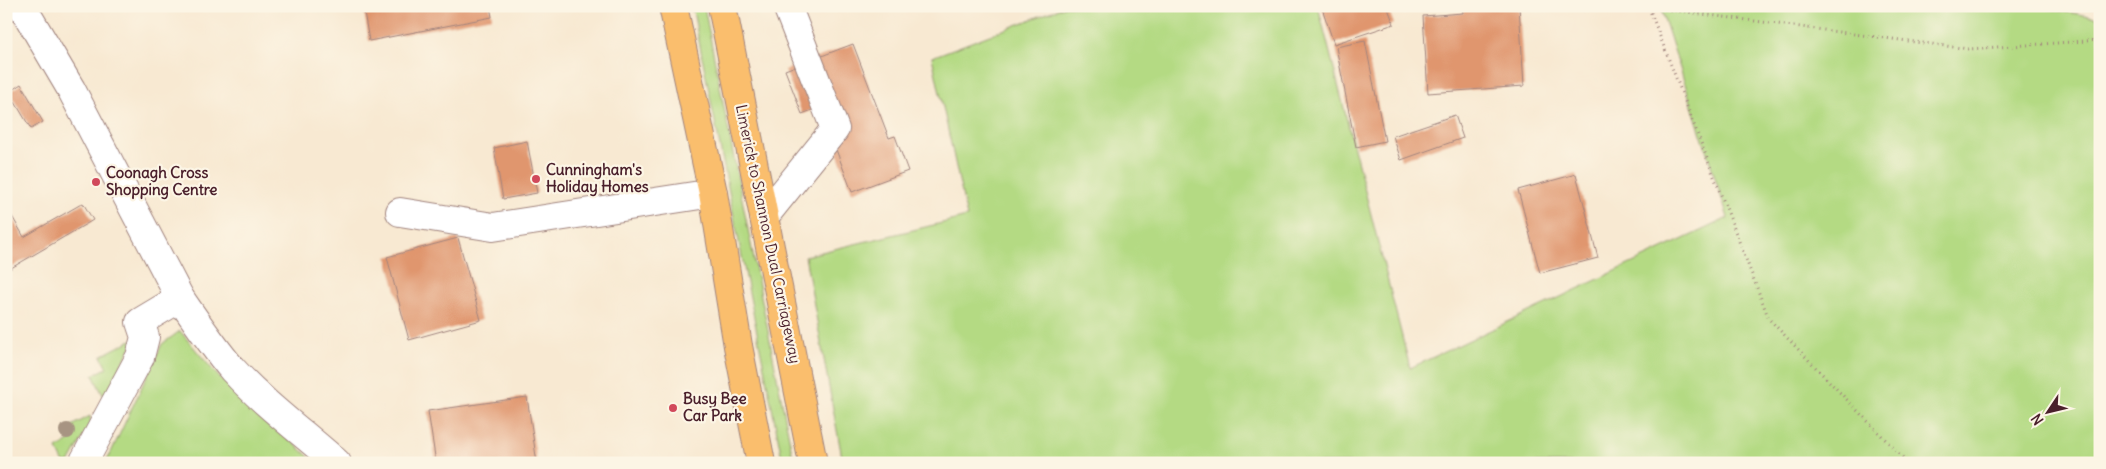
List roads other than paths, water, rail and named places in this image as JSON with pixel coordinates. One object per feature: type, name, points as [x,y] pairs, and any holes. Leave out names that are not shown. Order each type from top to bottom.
[{"type":"main road","points":[[673,6],[713,193],[740,355],[761,463]]},
{"type":"main road","name":"Limerick to Shannon Dual Carriageway","points":[[722,6],[814,463]]},
{"type":"lane","points":[[22,6],[71,90],[180,298],[233,369],[253,390],[336,463]]},
{"type":"lane","points":[[764,218],[835,129],[787,6]]},
{"type":"lane","points":[[400,212],[493,227],[713,193]]},
{"type":"lane","points":[[83,463],[140,357],[145,337],[140,322],[180,298]]},
{"type":"place","name":"Cunningham's Holiday Homes","points":[[536,179]]},
{"type":"place","name":"Coonagh Cross Shopping Centre","points":[[96,182]]},
{"type":"place","name":"Busy Bee Car Park","points":[[673,408]]}]
